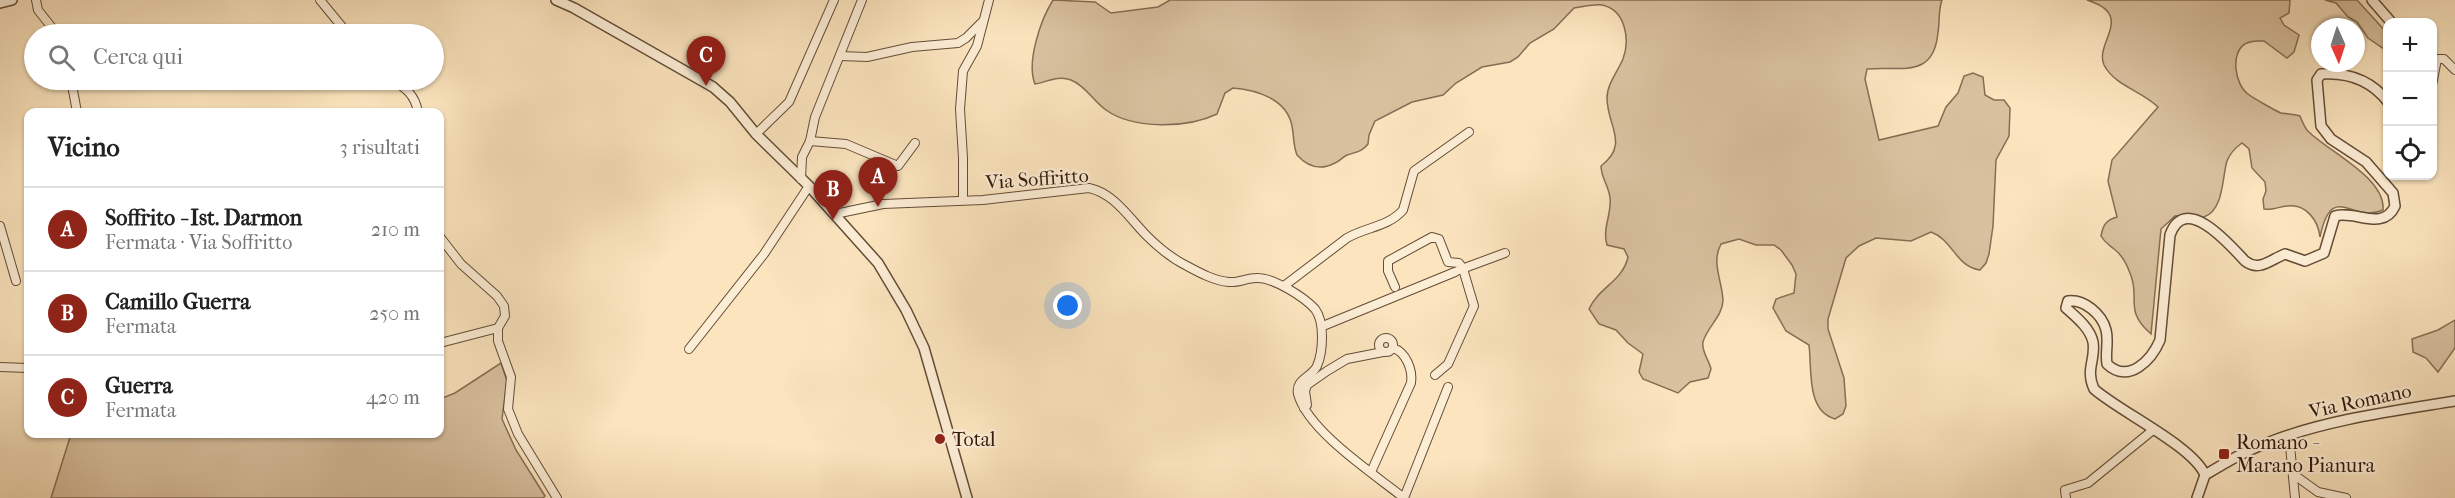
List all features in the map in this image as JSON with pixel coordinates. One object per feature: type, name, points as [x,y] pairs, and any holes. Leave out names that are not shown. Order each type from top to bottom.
[{"type":"street","points":[[0,3],[12,0]]},
{"type":"street","points":[[36,0],[38,10],[49,24]]},
{"type":"street","points":[[320,0],[340,24]]},
{"type":"street","points":[[559,0],[713,87],[730,102],[756,134],[809,186],[835,214],[844,228],[878,263],[906,310],[924,348],[967,498]]},
{"type":"street","points":[[756,134],[789,102],[834,0]]},
{"type":"street","points":[[801,179],[802,157],[810,141],[815,117],[862,0]]},
{"type":"street","points":[[963,200],[960,109],[963,71],[977,46],[989,0]]},
{"type":"street","points":[[2372,0],[2388,18]]},
{"type":"street","points":[[840,56],[867,57],[912,47],[958,43],[966,39],[985,19]]},
{"type":"street","points":[[2435,72],[2437,59],[2444,59],[2455,70]]},
{"type":"street","points":[[2198,498],[2205,475],[2202,466],[2187,453],[2094,389],[2090,380],[2093,340],[2088,330],[2066,308],[2068,301],[2076,300],[2090,308],[2102,319],[2107,331],[2107,364],[2111,368],[2122,371],[2131,370],[2147,362],[2154,355],[2160,340],[2170,235],[2173,227],[2181,221],[2198,221],[2209,225],[2251,266],[2259,266],[2284,254],[2305,261],[2324,253],[2335,216],[2347,213],[2372,220],[2387,216],[2395,206],[2393,193],[2366,162],[2331,139],[2321,126],[2317,80],[2321,74],[2343,75],[2369,83],[2383,96]]},
{"type":"street","points":[[73,90],[76,108]]},
{"type":"street","points":[[408,90],[417,108]]},
{"type":"street","points":[[1284,286],[1347,238],[1359,231],[1384,224],[1399,215],[1403,210],[1414,171],[1469,132]]},
{"type":"street","points":[[810,141],[846,144],[898,166],[915,143]]},
{"type":"street","points":[[689,349],[764,254],[809,186]]},
{"type":"street","name":"Via Soffritto","points":[[835,214],[883,204],[1000,198],[1089,188],[1101,191],[1150,239],[1188,267],[1215,279],[1231,283],[1257,277],[1284,286],[1315,309],[1323,326]]},
{"type":"street","points":[[0,226],[16,281]]},
{"type":"street","points":[[1395,287],[1388,271],[1388,261],[1432,237],[1439,239],[1449,262],[1459,263],[1459,270],[1472,299],[1472,313],[1448,364],[1436,375]]},
{"type":"street","points":[[444,242],[461,264],[497,296],[504,306],[505,316],[498,328],[500,351],[511,377],[508,409],[518,434],[557,498]]},
{"type":"street","points":[[1448,387],[1404,498],[1320,429],[1304,408],[1298,388],[1301,381],[1313,373],[1317,367],[1323,326],[1505,253]]},
{"type":"street","points":[[444,342],[498,328]]},
{"type":"street","points":[[1383,352],[1379,343],[1384,338],[1391,339],[1393,348]]},
{"type":"street","points":[[1304,408],[1307,405],[1305,391],[1307,385],[1327,371],[1347,359],[1388,352],[1393,348]]},
{"type":"street","points":[[1371,472],[1411,383],[1412,377],[1406,358],[1400,350],[1393,348]]},
{"type":"street","points":[[0,367],[24,368]]},
{"type":"street","name":"Via Romano","points":[[2205,475],[2240,455],[2289,435],[2455,401]]},
{"type":"street","points":[[2066,498],[2065,490],[2088,483],[2153,430]]},
{"type":"street","points":[[2289,435],[2295,498]]},
{"type":"street","points":[[2293,474],[2318,492],[2346,498]]},
{"type":"shaded area","points":[[1053,0],[1095,2],[1111,13],[1158,7],[1170,0],[1942,0],[1935,47],[1930,57],[1923,64],[1914,67],[1867,69],[1865,79],[1879,140],[1938,126],[1946,107],[1958,93],[1964,76],[1973,73],[1983,77],[1985,95],[1994,100],[2004,100],[2010,108],[2009,136],[1996,160],[1993,226],[1989,254],[1980,270],[1972,268],[1960,259],[1945,241],[1931,232],[1911,241],[1876,238],[1859,246],[1846,258],[1828,319],[1828,329],[1844,378],[1846,406],[1843,414],[1835,419],[1826,415],[1815,398],[1812,388],[1809,345],[1786,331],[1773,308],[1776,299],[1794,293],[1796,274],[1792,265],[1781,250],[1774,245],[1756,245],[1739,239],[1721,244],[1717,265],[1722,306],[1703,342],[1704,352],[1711,369],[1708,378],[1690,382],[1678,393],[1643,379],[1639,372],[1643,354],[1616,330],[1599,324],[1589,309],[1598,295],[1621,272],[1628,257],[1624,249],[1607,245],[1606,239],[1610,198],[1601,166],[1610,158],[1616,142],[1607,93],[1623,59],[1626,43],[1621,19],[1610,8],[1592,5],[1574,8],[1554,29],[1530,43],[1518,57],[1510,62],[1482,67],[1456,83],[1443,95],[1412,102],[1375,121],[1368,144],[1363,149],[1337,162],[1319,167],[1305,162],[1297,155],[1292,126],[1284,109],[1270,98],[1252,91],[1233,88],[1225,93],[1217,114],[1205,119],[1161,125],[1131,121],[1106,110],[1081,86],[1071,80],[1057,79],[1035,84],[1032,64],[1036,41]]},
{"type":"shaded area","points":[[2087,0],[2290,0],[2289,13],[2280,18],[2284,25],[2299,35],[2294,52],[2287,58],[2264,41],[2252,41],[2245,44],[2240,48],[2236,61],[2240,84],[2248,94],[2274,110],[2300,116],[2309,132],[2355,166],[2376,187],[2382,198],[2383,210],[2372,213],[2337,207],[2325,220],[2320,237],[2314,219],[2306,210],[2294,206],[2264,209],[2265,182],[2252,168],[2249,149],[2242,143],[2228,158],[2219,200],[2211,213],[2204,217],[2175,216],[2161,229],[2151,334],[2137,318],[2133,282],[2124,260],[2101,236],[2106,224],[2117,217],[2108,181],[2112,160],[2158,107],[2115,78],[2104,65],[2102,57],[2111,21],[2109,13],[2101,6]]},
{"type":"shaded area","points":[[2325,0],[2357,0],[2383,29],[2383,48],[2365,34],[2365,18],[2350,18],[2336,3]]},
{"type":"shaded area","points":[[2455,320],[2455,348],[2438,372],[2426,358],[2413,352],[2412,339],[2438,330]]},
{"type":"shaded area","points":[[501,363],[507,381],[502,419],[516,450],[545,496],[543,498],[51,498],[70,438],[444,438],[444,397],[455,393]]},
{"type":"place","name":"Guerra","points":[[706,86]]},
{"type":"place","name":"Soffrito - Ist. Darmon","points":[[878,207]]},
{"type":"place","name":"Camillo Guerra","points":[[833,220]]},
{"type":"place","name":"Total","points":[[940,439]]},
{"type":"place","name":"Romano - Marano Pianura","points":[[2224,454]]}]
